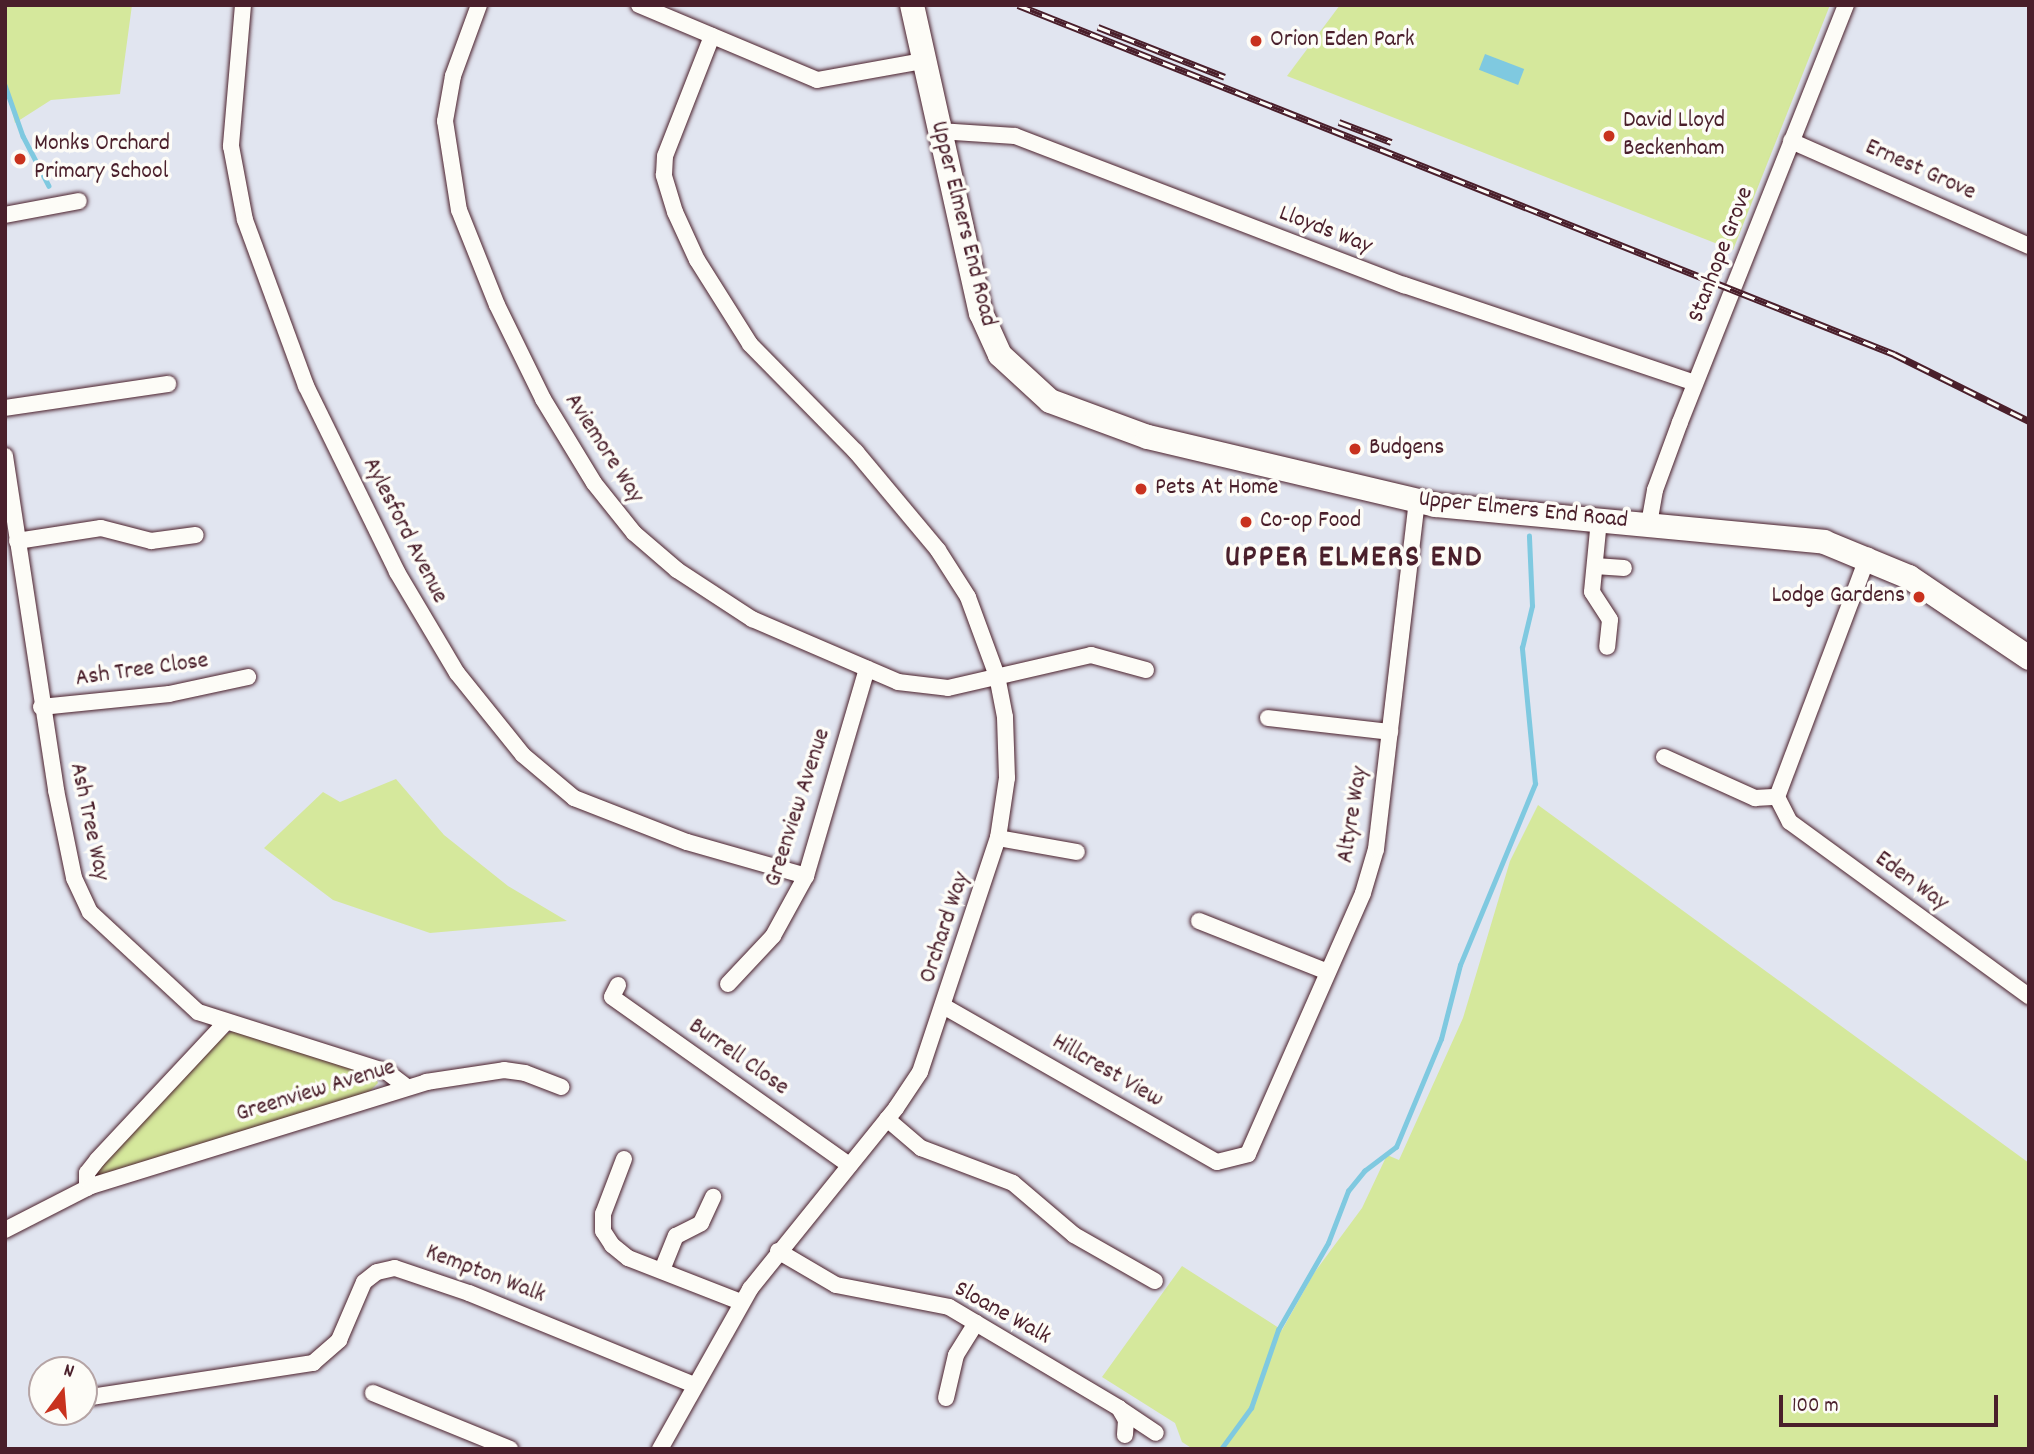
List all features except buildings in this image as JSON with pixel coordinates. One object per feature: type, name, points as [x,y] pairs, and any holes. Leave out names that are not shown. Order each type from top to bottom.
[{"type":"main road","name":"Upper Elmers End Road","points":[[912,5],[988,334],[1009,366],[1039,394],[1075,414],[1148,437],[1417,501],[1799,538],[1868,556],[1937,593],[2029,658]]},
{"type":"street","name":"Aylesford Avenue","points":[[243,5],[231,146],[248,231],[306,386],[397,572],[457,673],[523,755],[574,798],[687,842],[806,876]]},
{"type":"street","name":"Aviemore Way","points":[[480,5],[453,76],[445,121],[447,152],[470,241],[543,399],[610,506],[648,547],[752,619],[867,669],[926,688],[947,688],[1091,655],[1146,670]]},
{"type":"street","points":[[639,5],[817,80],[923,61]]},
{"type":"street","name":"Stanhope Grove","points":[[1649,524],[1655,489],[1695,383],[1846,5]]},
{"type":"street","name":"Orchard Way","points":[[660,1449],[741,1302],[778,1251],[887,1119],[920,1072],[945,1007],[998,838],[1007,748],[997,676],[978,616],[946,562],[807,400],[758,353],[742,332],[690,246],[666,184],[668,144],[712,36]]},
{"type":"street","name":"Lloyds Way","points":[[939,131],[1014,135],[1404,285],[1695,383]]},
{"type":"street","name":"Ernest Grove","points":[[1791,141],[2029,246]]},
{"type":"street","points":[[5,215],[79,201]]},
{"type":"street","points":[[5,408],[168,384]]},
{"type":"street","name":"Ash Tree Way","points":[[5,456],[17,541],[12,560],[72,869],[84,903],[102,926],[191,1007],[226,1022],[387,1073],[407,1087]]},
{"type":"street","name":"Altyre Way","points":[[1248,1154],[1325,971],[1363,893],[1376,849],[1417,501]]},
{"type":"street","points":[[1599,520],[1592,592],[1610,620],[1607,647]]},
{"type":"street","points":[[17,541],[101,528],[151,541],[196,535]]},
{"type":"street","points":[[1664,758],[1755,798],[1777,797],[1868,556]]},
{"type":"street","points":[[1595,566],[1623,568]]},
{"type":"street","name":"Greenview Avenue","points":[[728,984],[773,936],[806,876],[867,669]]},
{"type":"street","name":"Ash Tree Close","points":[[41,707],[169,694],[248,677]]},
{"type":"street","points":[[1268,718],[1390,732]]},
{"type":"street","name":"Eden Way","points":[[1777,797],[1790,822],[2029,996]]},
{"type":"street","points":[[998,838],[1077,852]]},
{"type":"street","points":[[1199,922],[1325,971]]},
{"type":"street","name":"Burrell Close","points":[[618,985],[612,997],[849,1165]]},
{"type":"street","name":"Hillcrest View","points":[[945,1007],[1217,1162],[1248,1154]]},
{"type":"street","points":[[87,1188],[87,1173],[97,1160],[226,1022]]},
{"type":"street","name":"Greenview Avenue","points":[[5,1230],[87,1188],[407,1087],[504,1070],[561,1087]]},
{"type":"street","points":[[887,1119],[921,1148],[1013,1183],[1074,1235],[1155,1281]]},
{"type":"street","points":[[624,1159],[603,1214],[603,1231],[619,1252],[741,1302]]},
{"type":"street","points":[[662,1270],[676,1236],[701,1223],[713,1197]]},
{"type":"street","name":"Sloane Walk","points":[[778,1251],[836,1285],[931,1301],[976,1322],[1156,1433]]},
{"type":"street","name":"Kempton Walk","points":[[98,1396],[313,1363],[339,1340],[363,1282],[377,1272],[395,1268],[461,1290],[694,1385]]},
{"type":"street","points":[[946,1398],[956,1355],[976,1322]]},
{"type":"street","points":[[373,1393],[510,1449]]},
{"type":"street","points":[[1119,1408],[1126,1420],[1125,1435]]},
{"type":"green space","points":[[5,5],[132,5],[120,94],[51,100],[15,123],[5,83]]},
{"type":"green space","name":"David Lloyd Beckenham","points":[[1340,5],[1830,5],[1733,250],[1287,76]]},
{"type":"green space","points":[[396,779],[444,835],[508,886],[567,921],[430,933],[333,900],[264,848],[323,792],[340,802]]},
{"type":"green space","points":[[1538,805],[2029,1163],[2029,1449],[1193,1449],[1182,1442],[1175,1423],[1102,1377],[1182,1266],[1282,1330],[1314,1273],[1362,1208],[1387,1155],[1399,1160],[1463,1018],[1510,861]]},
{"type":"green space","points":[[233,1031],[375,1076],[378,1083],[368,1093],[96,1176],[95,1172],[223,1036]]},
{"type":"water","points":[[1485,54],[1524,69],[1518,85],[1479,70]]},
{"type":"waterway","points":[[5,85],[23,136],[49,186]]},
{"type":"waterway","points":[[1221,1449],[1251,1408],[1278,1330],[1328,1243],[1348,1191],[1364,1171],[1396,1147],[1441,1039],[1460,965],[1535,784],[1522,648],[1532,606],[1529,536]]},
{"type":"railway","points":[[1018,5],[1894,354],[2029,421]]},
{"type":"railway","points":[[1098,27],[1225,77]]},
{"type":"railway","points":[[1339,122],[1391,142]]},
{"type":"place","name":"Orion Eden Park","points":[[1256,41]]},
{"type":"place","name":"David Lloyd Beckenham","points":[[1609,136]]},
{"type":"place","name":"Monks Orchard Primary School","points":[[20,159]]},
{"type":"place","name":"Budgens","points":[[1355,449]]},
{"type":"place","name":"Pets At Home","points":[[1141,489]]},
{"type":"place","name":"Co-op Food","points":[[1246,522]]},
{"type":"place","name":"Lodge Gardens","points":[[1919,597]]},
{"type":"district","name":"UPPER ELMERS END","points":[[1354,559]]}]
